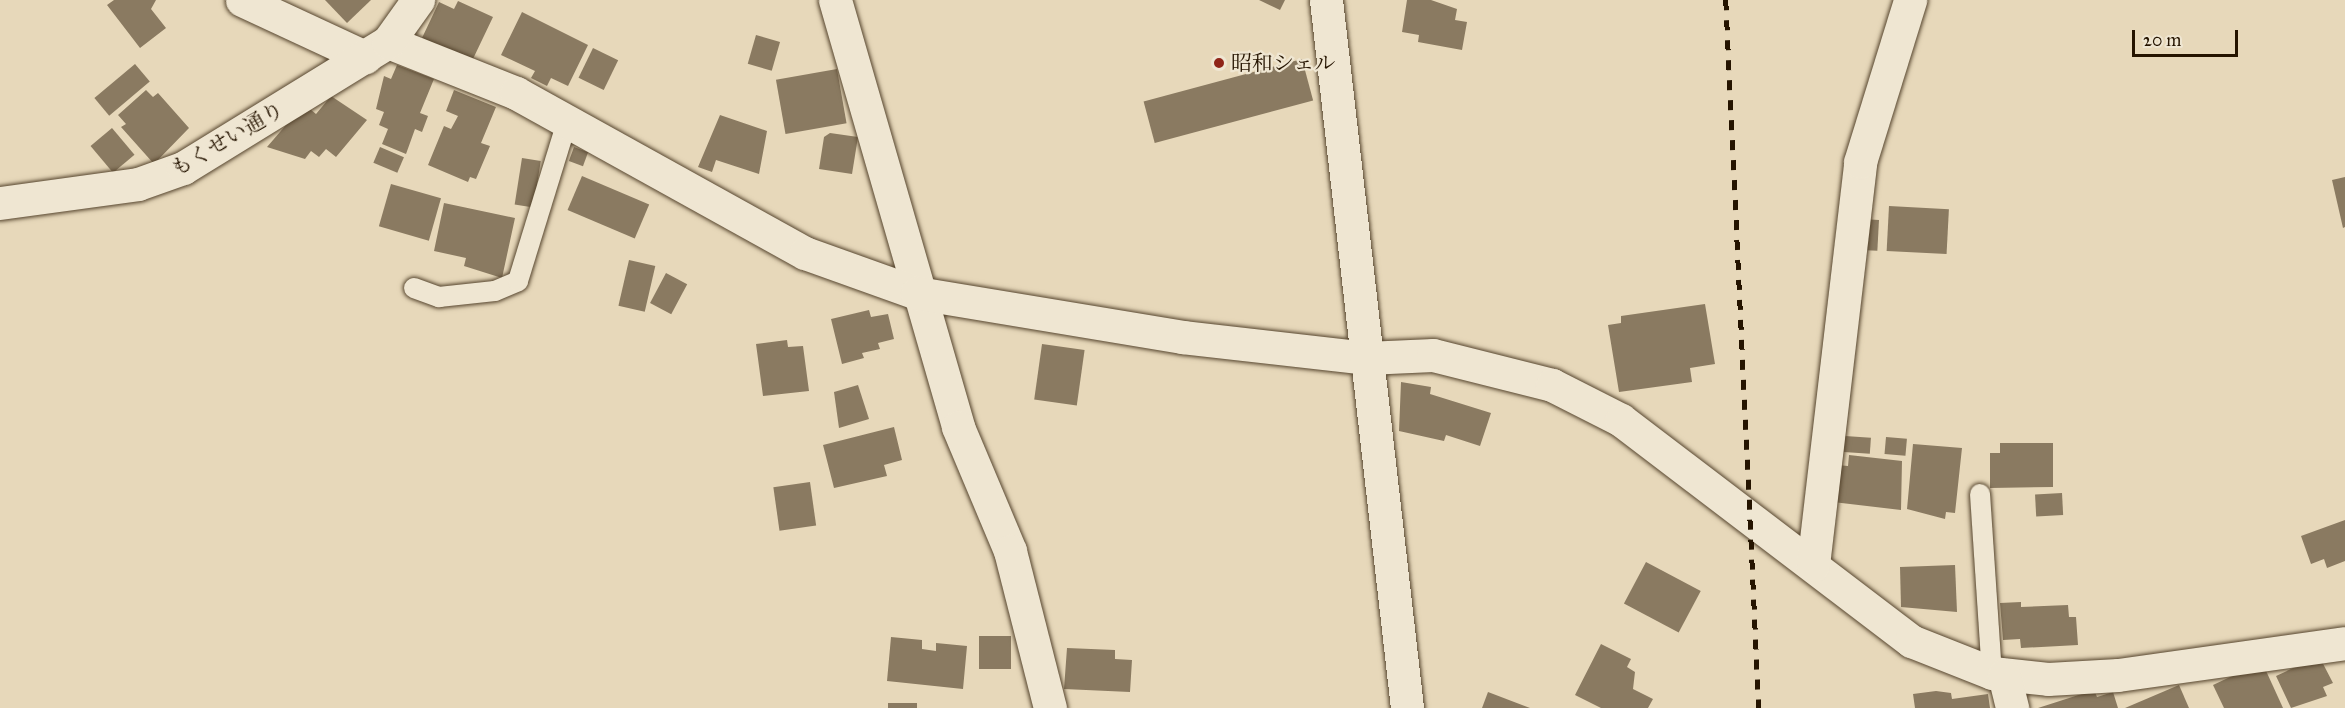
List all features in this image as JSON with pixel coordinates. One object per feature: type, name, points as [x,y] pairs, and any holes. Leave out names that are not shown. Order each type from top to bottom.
[{"type":"street","name":"もくせい通り","points":[[0,203],[138,184],[183,168],[376,50],[418,0]]},
{"type":"street","points":[[836,0],[917,292],[958,427],[1010,551],[1050,708]]},
{"type":"street","points":[[1326,0],[1407,708]]},
{"type":"street","points":[[1813,565],[1860,162],[1910,0]]},
{"type":"street","points":[[259,4],[376,50],[516,93],[805,253],[917,292],[1182,337],[1366,358],[1433,355],[1552,385],[1621,420],[1911,641],[1998,674],[2048,679],[2118,675],[2345,642]]},
{"type":"street","points":[[1998,674],[2012,708]]},
{"type":"lane","points":[[414,288],[439,297],[495,291],[518,281],[567,122]]},
{"type":"lane","points":[[1980,494],[1998,674]]},
{"type":"building","points":[[114,0],[156,0],[151,9],[166,28],[140,48],[107,5]]},
{"type":"building","points":[[325,0],[371,0],[347,23]]},
{"type":"building","points":[[1259,0],[1285,0],[1280,10]]},
{"type":"building","points":[[1407,0],[1431,0],[1457,9],[1455,20],[1467,22],[1462,50],[1418,42],[1419,35],[1402,32]]},
{"type":"building","points":[[458,1],[493,17],[472,61],[422,38],[439,2],[454,9]]},
{"type":"building","points":[[522,12],[588,45],[568,86],[551,78],[547,86],[531,78],[535,71],[501,55]]},
{"type":"building","points":[[756,35],[780,42],[772,71],[748,64]]},
{"type":"building","points":[[593,48],[618,60],[604,90],[579,78]]},
{"type":"building","points":[[1302,59],[1313,101],[1155,143],[1144,101]]},
{"type":"building","points":[[135,64],[150,82],[109,116],[94,98]]},
{"type":"building","points":[[397,65],[434,79],[420,113],[428,116],[422,132],[415,129],[406,154],[382,144],[388,129],[379,125],[384,112],[376,109],[384,76],[391,79]]},
{"type":"building","points":[[837,69],[847,123],[785,134],[776,80]]},
{"type":"building","points":[[146,90],[153,97],[158,93],[189,128],[154,164],[121,127],[126,124],[118,115]]},
{"type":"building","points":[[454,90],[496,107],[481,143],[490,146],[476,179],[470,177],[468,182],[428,165],[444,126],[451,129],[458,116],[446,111]]},
{"type":"building","points":[[331,96],[367,120],[336,157],[326,149],[319,157],[311,151],[305,159],[267,147],[286,125],[310,109],[316,114]]},
{"type":"building","points":[[720,115],[767,131],[759,174],[716,160],[712,172],[698,167]]},
{"type":"building","points":[[112,128],[134,155],[113,173],[91,146]]},
{"type":"building","points":[[830,133],[858,137],[852,174],[819,169],[824,137]]},
{"type":"building","points":[[380,147],[404,157],[397,173],[373,163]]},
{"type":"building","points":[[574,147],[588,152],[583,166],[569,161]]},
{"type":"building","points":[[522,158],[541,161],[533,207],[515,204]]},
{"type":"building","points":[[582,176],[649,205],[635,239],[568,210]]},
{"type":"building","points":[[2345,177],[2345,227],[2343,228],[2332,180]]},
{"type":"building","points":[[391,184],[441,198],[429,241],[379,226]]},
{"type":"building","points":[[444,203],[515,218],[502,278],[464,266],[466,258],[434,251]]},
{"type":"building","points":[[1889,206],[1949,209],[1947,254],[1887,251]]},
{"type":"building","points":[[1862,219],[1879,220],[1877,251],[1860,250]]},
{"type":"building","points":[[629,260],[655,266],[645,312],[618,306]]},
{"type":"building","points":[[666,273],[687,284],[671,314],[650,303]]},
{"type":"building","points":[[1705,304],[1715,364],[1690,368],[1692,382],[1619,392],[1608,325],[1621,323],[1621,316]]},
{"type":"building","points":[[869,310],[871,317],[888,314],[894,339],[878,343],[880,349],[862,353],[864,358],[842,364],[831,319]]},
{"type":"building","points":[[787,340],[788,347],[803,346],[809,391],[763,396],[756,344]]},
{"type":"building","points":[[1042,344],[1085,350],[1077,405],[1034,399]]},
{"type":"building","points":[[1401,382],[1431,387],[1430,394],[1491,413],[1480,446],[1446,435],[1444,441],[1399,431]]},
{"type":"building","points":[[858,385],[869,419],[839,428],[834,392]]},
{"type":"building","points":[[894,427],[902,460],[884,465],[887,476],[834,488],[823,445]]},
{"type":"building","points":[[1845,436],[1871,438],[1870,454],[1844,452]]},
{"type":"building","points":[[1886,437],[1907,439],[1905,456],[1885,454]]},
{"type":"building","points":[[2000,443],[2053,443],[2053,487],[1990,488],[1990,453],[2000,453]]},
{"type":"building","points":[[1913,444],[1962,448],[1955,513],[1946,512],[1945,519],[1907,509]]},
{"type":"building","points":[[1849,455],[1902,461],[1901,510],[1833,502],[1837,465],[1848,466]]},
{"type":"building","points":[[810,482],[816,526],[779,531],[773,487]]},
{"type":"building","points":[[2062,493],[2063,515],[2036,516],[2035,494]]},
{"type":"building","points":[[2345,520],[2345,561],[2327,568],[2324,559],[2311,564],[2301,536]]},
{"type":"building","points":[[1646,562],[1701,591],[1679,633],[1624,603]]},
{"type":"building","points":[[1955,565],[1957,612],[1901,607],[1900,567]]},
{"type":"building","points":[[2021,602],[2021,607],[2068,605],[2069,617],[2076,617],[2078,645],[2021,648],[2020,639],[2003,640],[2000,603]]},
{"type":"building","points":[[979,636],[1011,636],[1011,669],[979,669]]},
{"type":"building","points":[[891,637],[922,640],[922,649],[936,651],[936,643],[967,646],[963,689],[887,681]]},
{"type":"building","points":[[1601,644],[1631,659],[1627,667],[1635,672],[1633,689],[1653,699],[1648,708],[1601,708],[1575,695]]},
{"type":"building","points":[[1067,648],[1115,650],[1115,659],[1132,660],[1130,692],[1064,689]]},
{"type":"building","points":[[2319,656],[2333,683],[2323,687],[2327,696],[2291,708],[2276,676]]},
{"type":"building","points":[[2262,662],[2283,708],[2224,708],[2213,685]]},
{"type":"building","points":[[2179,685],[2189,708],[2125,708]]},
{"type":"building","points":[[2094,690],[2097,697],[2113,692],[2118,708],[2038,708]]},
{"type":"building","points":[[1936,691],[1951,693],[1952,699],[1988,694],[1990,708],[1915,708],[1913,694]]},
{"type":"building","points":[[1488,692],[1530,708],[1482,708]]},
{"type":"building","points":[[888,703],[917,703],[917,708],[888,708]]},
{"type":"railway","points":[[1726,0],[1759,708]]},
{"type":"place","name":"昭和シェル","points":[[1219,63]]}]
